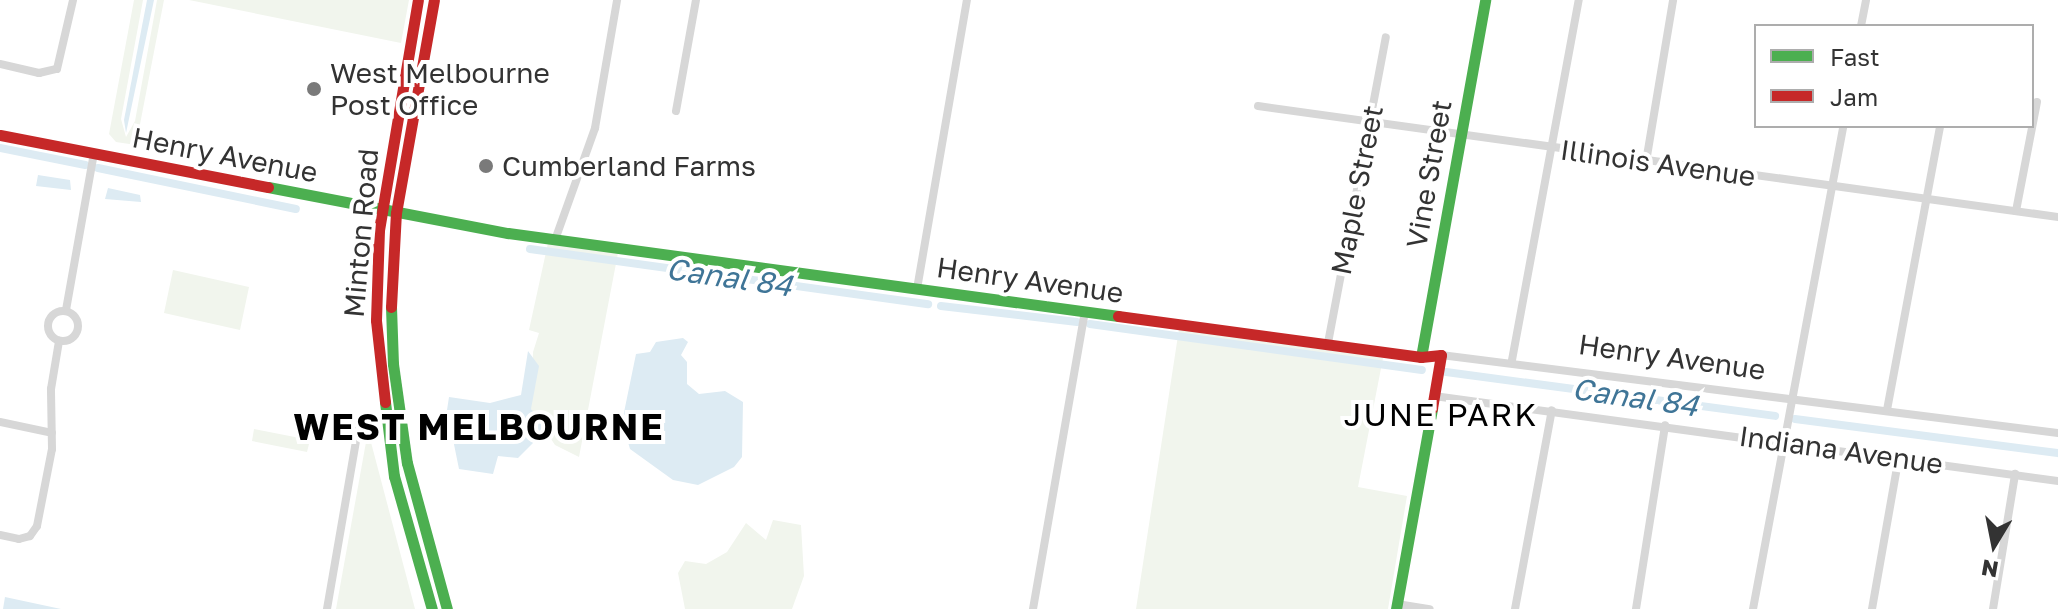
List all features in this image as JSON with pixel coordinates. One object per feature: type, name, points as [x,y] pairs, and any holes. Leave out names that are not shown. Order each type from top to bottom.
[{"type":"street","points":[[0,64],[39,73],[57,69],[73,0]]},
{"type":"street","name":"Minton Road","points":[[418,0],[382,210],[376,323],[395,477],[432,609]]},
{"type":"street","name":"Minton Road","points":[[434,0],[396,213],[393,364],[408,469],[447,609]]},
{"type":"street","points":[[555,240],[595,128],[617,0]]},
{"type":"street","points":[[676,111],[696,0]]},
{"type":"street","points":[[917,289],[967,0]]},
{"type":"street","name":"Vine Street","points":[[1421,357],[1485,0]]},
{"type":"street","points":[[1512,360],[1579,0]]},
{"type":"street","points":[[1646,162],[1673,0]]},
{"type":"street","points":[[1861,24],[1866,0]]},
{"type":"street","name":"Maple Street","points":[[1328,343],[1386,37]]},
{"type":"street","points":[[2034,118],[2037,102]]},
{"type":"street","name":"Illinois Avenue","points":[[1258,106],[2058,217]]},
{"type":"street","points":[[1753,609],[1790,397],[1843,128]]},
{"type":"street","points":[[1887,410],[1940,128]]},
{"type":"street","points":[[2016,211],[2032,128]]},
{"type":"street","name":"Henry Avenue","points":[[0,135],[396,213],[555,240],[1421,357],[1441,355],[1512,360],[2058,433]]},
{"type":"street","points":[[66,310],[94,153]]},
{"type":"street","points":[[59,341],[76,331],[76,320],[66,310]]},
{"type":"street","points":[[59,341],[51,333],[50,323],[55,313],[66,310]]},
{"type":"street","points":[[1033,609],[1085,312]]},
{"type":"street","points":[[0,535],[19,539],[30,536],[37,526],[52,433],[51,389],[59,341]]},
{"type":"street","points":[[1430,609],[1396,607],[1441,355]]},
{"type":"street","name":"Indiana Avenue","points":[[1434,396],[1899,456],[2058,481]]},
{"type":"street","points":[[1515,609],[1552,410]]},
{"type":"street","points":[[0,422],[52,433]]},
{"type":"street","points":[[1636,609],[1665,425]]},
{"type":"street","points":[[327,609],[358,430]]},
{"type":"street","points":[[1872,609],[1899,456]]},
{"type":"street","points":[[395,477],[408,469]]},
{"type":"street","points":[[1993,609],[2015,474]]},
{"type":"shaded area","points":[[134,0],[143,0],[121,119],[126,137],[135,121],[157,0],[164,0],[136,145],[116,142],[109,134]]},
{"type":"shaded area","points":[[147,0],[154,0],[126,133],[124,120]]},
{"type":"shaded area","points":[[189,0],[409,0],[401,43]]},
{"type":"shaded area","points":[[38,175],[70,180],[71,190],[36,186]]},
{"type":"shaded area","points":[[108,188],[140,195],[141,202],[105,199]]},
{"type":"shaded area","points":[[548,243],[618,253],[579,457],[555,445],[531,409],[533,352],[539,333],[529,330]]},
{"type":"shaded area","points":[[173,270],[249,287],[240,330],[164,313]]},
{"type":"shaded area","points":[[1179,329],[1383,358],[1358,487],[1407,496],[1388,609],[1136,609]]},
{"type":"shaded area","points":[[683,338],[688,342],[681,355],[687,362],[687,384],[699,394],[725,391],[743,402],[742,457],[734,467],[698,485],[673,480],[630,449],[622,422],[636,354],[650,352],[656,342]]},
{"type":"shaded area","points":[[528,351],[539,366],[531,409],[545,424],[542,434],[518,458],[498,456],[493,474],[459,469],[447,410],[449,397],[490,403],[521,395]]},
{"type":"shaded area","points":[[254,429],[310,440],[307,452],[252,441]]},
{"type":"shaded area","points":[[368,431],[415,609],[336,609]]},
{"type":"shaded area","points":[[773,520],[801,525],[804,576],[792,609],[685,609],[678,573],[685,561],[706,564],[727,552],[746,523],[766,540]]},
{"type":"shaded area","points":[[5,597],[61,609],[3,609]]},
{"type":"waterway","name":"Canal 84","points":[[0,148],[85,165]]},
{"type":"waterway","name":"Canal 84","points":[[98,168],[296,209]]},
{"type":"waterway","name":"Canal 84","points":[[530,249],[928,304]]},
{"type":"waterway","name":"Canal 84","points":[[941,306],[1077,322]]},
{"type":"waterway","name":"Canal 84","points":[[1090,324],[1422,370]]},
{"type":"waterway","name":"Canal 84","points":[[1446,372],[1775,416]]},
{"type":"waterway","name":"Canal 84","points":[[1795,419],[2058,453]]},
{"type":"traffic: fast","points":[[1421,357],[1485,0]]},
{"type":"traffic: fast","points":[[268,187],[508,233],[1118,316]]},
{"type":"traffic: fast","points":[[391,307],[393,364],[407,463],[447,609]]},
{"type":"traffic: fast","points":[[385,402],[394,476],[432,609]]},
{"type":"traffic: fast","points":[[1396,609],[1432,408]]},
{"type":"traffic: jam","points":[[385,402],[376,320],[379,230],[418,0]]},
{"type":"traffic: jam","points":[[391,307],[396,213],[434,0]]},
{"type":"traffic: jam","points":[[0,135],[268,187]]},
{"type":"traffic: jam","points":[[1118,316],[1421,357],[1441,355],[1432,408]]},
{"type":"place","name":"West Melbourne Post Office","points":[[314,89]]},
{"type":"place","name":"Cumberland Farms","points":[[486,166]]},
{"type":"district","name":"JUNE PARK","points":[[1441,414]]},
{"type":"district","name":"WEST MELBOURNE","points":[[479,427]]}]
